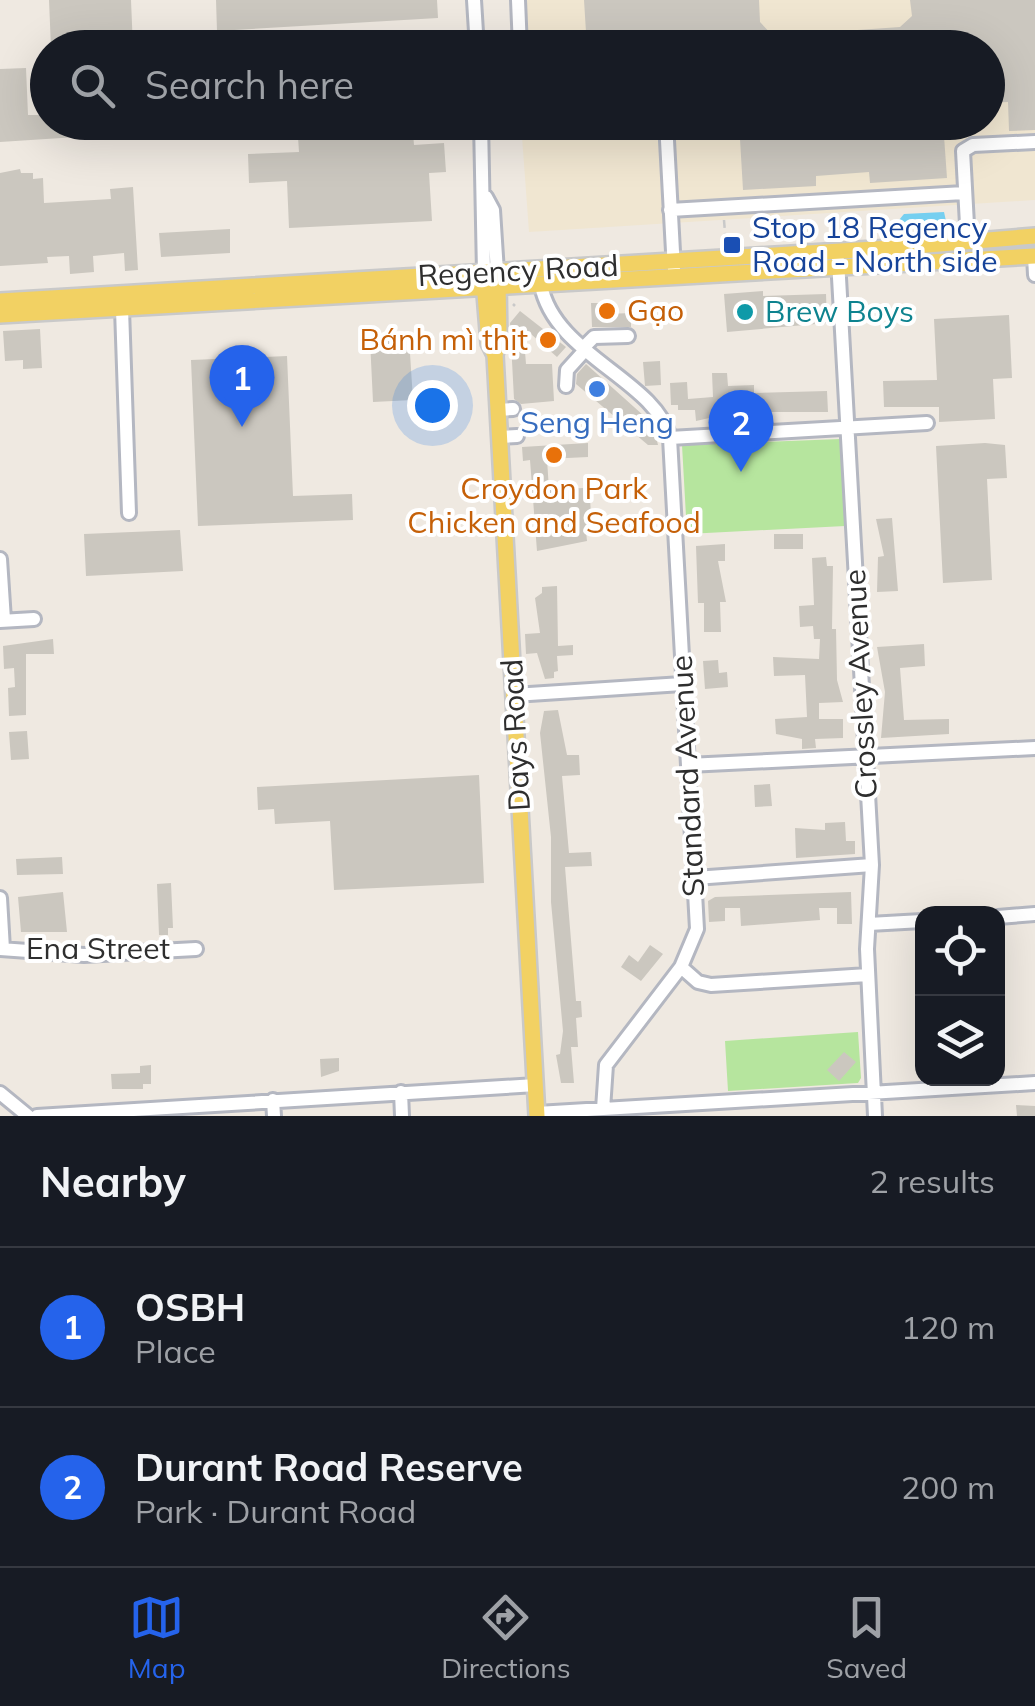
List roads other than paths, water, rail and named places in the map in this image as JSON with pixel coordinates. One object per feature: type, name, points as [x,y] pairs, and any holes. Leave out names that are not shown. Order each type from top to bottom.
[{"type":"main road","name":"Regency Road","points":[[838,260],[1035,236]]},
{"type":"main road","name":"Regency Road","points":[[0,301],[491,280],[838,260],[1034,256]]},
{"type":"main road","name":"Regency Road","points":[[0,315],[491,280],[538,286],[674,269]]},
{"type":"main road","name":"Days Road","points":[[491,280],[498,319],[495,355]]},
{"type":"main road","name":"Days Road","points":[[491,280],[495,355],[505,410],[499,437],[537,1114]]},
{"type":"main road","points":[[498,319],[514,295],[538,286]]},
{"type":"street","points":[[474,0],[476,30]]},
{"type":"street","points":[[518,0],[519,30]]},
{"type":"street","name":"Days Road","points":[[482,140],[486,197],[481,209],[491,280]]},
{"type":"street","points":[[667,140],[674,269]]},
{"type":"street","points":[[968,243],[962,157],[967,147],[1035,142]]},
{"type":"street","points":[[670,210],[964,193]]},
{"type":"street","points":[[1034,256],[1035,275]]},
{"type":"street","name":"Crossley Avenue","points":[[838,260],[872,866],[868,975],[875,1116]]},
{"type":"street","points":[[538,286],[550,316],[585,348]]},
{"type":"street","points":[[122,309],[130,512]]},
{"type":"street","points":[[566,386],[567,370],[594,338],[628,336]]},
{"type":"street","name":"Standard Avenue","points":[[585,348],[660,416],[670,438],[697,929],[681,967],[606,1065],[603,1109]]},
{"type":"street","points":[[670,438],[927,423]]},
{"type":"street","points":[[499,437],[517,436]]},
{"type":"street","points":[[0,558],[2,621],[34,619]]},
{"type":"street","points":[[514,695],[682,684]]},
{"type":"street","points":[[688,764],[1035,748]]},
{"type":"street","points":[[695,878],[872,866]]},
{"type":"street","points":[[0,898],[2,949]]},
{"type":"street","points":[[1005,916],[1035,914]]},
{"type":"street","points":[[869,924],[915,921]]},
{"type":"street","name":"Ena Street","points":[[2,949],[84,955],[196,949]]},
{"type":"street","points":[[681,967],[698,982],[711,984],[868,975]]},
{"type":"street","points":[[537,1114],[603,1109],[706,1110],[874,1092],[1035,1083]]},
{"type":"street","points":[[37,1116],[536,1085]]},
{"type":"street","points":[[401,1092],[402,1116]]},
{"type":"street","points":[[0,1093],[28,1116]]},
{"type":"street","points":[[273,1100],[274,1116]]},
{"type":"water","points":[[944,212],[946,221],[905,224],[899,220],[904,214]]},
{"type":"place","name":"Stop 18 Regency Road - North side","points":[[732,245]]},
{"type":"place","name":"Gạo","points":[[607,311]]},
{"type":"place","name":"Brew Boys","points":[[745,312]]},
{"type":"place","name":"Bánh mì thịt","points":[[548,340]]},
{"type":"place","name":"Seng Heng","points":[[597,389]]},
{"type":"place","name":"OSBH","points":[[242,427]]},
{"type":"place","name":"Croydon Park Chicken and Seafood","points":[[554,455]]},
{"type":"place","name":"Durant Road Reserve","points":[[741,472]]}]
